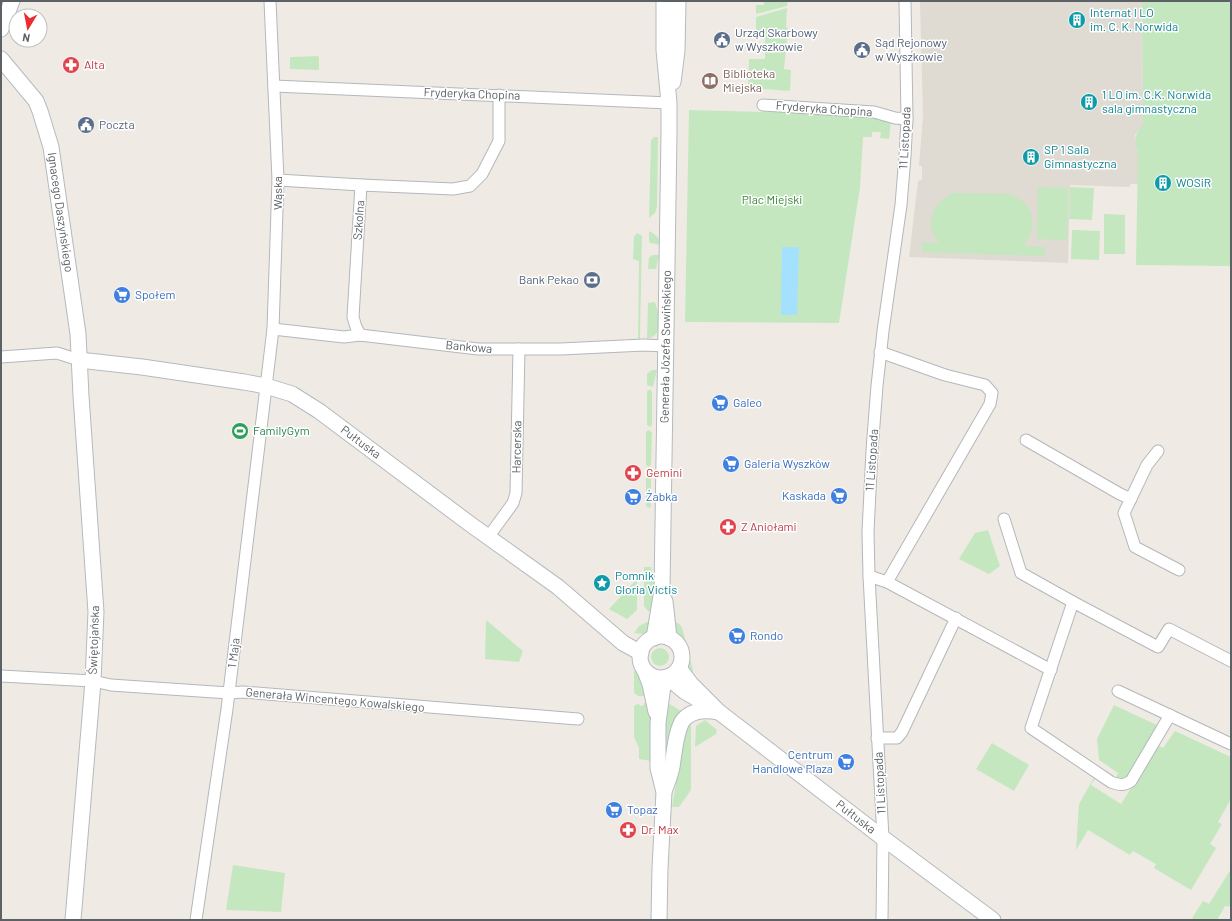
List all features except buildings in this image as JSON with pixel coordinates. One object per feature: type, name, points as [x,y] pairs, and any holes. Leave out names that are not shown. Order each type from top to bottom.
[{"type":"street","points":[[1,29],[12,1]]},
{"type":"street","name":"Wąska","points":[[266,386],[273,328],[278,180],[270,1]]},
{"type":"street","name":"Generała Józefa Sowińskiego","points":[[647,645],[657,627],[662,590],[669,103],[664,50],[664,1]]},
{"type":"street","name":"Generała Józefa Sowińskiego","points":[[669,103],[677,51],[678,1]]},
{"type":"street","name":"11 Listopada","points":[[882,920],[883,838],[869,576],[869,497],[880,352],[901,205],[906,156],[907,118],[905,1]]},
{"type":"street","name":"Ignacego Daszyńskiego","points":[[1,59],[7,74],[28,91],[36,101],[52,147],[76,320],[79,360]]},
{"type":"street","name":"Fryderyka Chopina","points":[[274,86],[669,103]]},
{"type":"street","points":[[361,185],[453,189],[470,186],[482,174],[499,140],[499,95]]},
{"type":"street","name":"Fryderyka Chopina","points":[[763,105],[874,112],[895,118],[907,118]]},
{"type":"street","name":"Szkolna","points":[[278,180],[361,185],[353,317],[360,335]]},
{"type":"street","name":"Bankowa","points":[[273,328],[344,337],[360,335],[478,349],[561,349],[644,345],[665,346]]},
{"type":"street","name":"Harcerska","points":[[489,536],[513,503],[516,493],[520,349]]},
{"type":"street","points":[[880,352],[945,375],[985,385],[992,393],[990,404],[887,582]]},
{"type":"street","points":[[1,357],[57,353],[79,360]]},
{"type":"street","name":"Pułtuska","points":[[79,360],[142,367],[266,386],[292,394],[319,411],[470,524],[489,536],[558,587],[599,622],[647,645]]},
{"type":"street","name":"Świętojańska","points":[[73,920],[93,681],[96,612],[79,360]]},
{"type":"street","name":"1 Maja","points":[[196,920],[227,709],[266,386]]},
{"type":"street","points":[[1026,440],[1131,499]]},
{"type":"street","points":[[1158,451],[1147,465],[1124,513],[1135,547],[1179,570]]},
{"type":"street","points":[[1004,519],[1022,573],[1158,647],[1169,628],[1231,661]]},
{"type":"street","points":[[869,576],[887,582],[1051,670]]},
{"type":"street","name":"Generała Józefa Sowińskiego","points":[[662,590],[666,605],[669,638]]},
{"type":"street","points":[[1073,602],[1031,728],[1111,782],[1119,785],[1126,785],[1131,781],[1170,715]]},
{"type":"street","points":[[878,738],[897,738],[902,732],[956,618]]},
{"type":"street","points":[[658,723],[670,674],[682,657],[678,645],[669,638],[659,636],[647,645],[642,665],[650,684],[658,723],[658,768],[664,792]]},
{"type":"street","points":[[645,671],[657,678],[670,674]]},
{"type":"street","name":"Pułtuska","points":[[670,674],[691,684],[719,712],[993,920]]},
{"type":"street","name":"Generała Wincentego Kowalskiego","points":[[1,676],[93,681],[111,685],[228,693],[243,692],[523,716],[578,719]]},
{"type":"street","points":[[1118,691],[1231,744]]},
{"type":"street","points":[[660,920],[660,868],[664,792],[671,769],[679,731],[683,720],[699,711],[719,712]]},
{"type":"shaded area","points":[[920,1],[1142,1],[1143,125],[1135,135],[1138,153],[1138,184],[1131,184],[1129,187],[1070,185],[1068,263],[909,257],[918,181],[922,180],[922,166],[919,166],[923,116]]},
{"type":"green space","points":[[764,1],[788,1],[787,6],[756,14],[756,5],[764,5]]},
{"type":"green space","points":[[1142,1],[1231,1],[1231,266],[1136,265],[1138,153],[1135,141],[1138,131],[1143,124]]},
{"type":"green space","points":[[787,8],[786,28],[788,28],[784,69],[791,70],[790,91],[748,88],[749,59],[765,59],[765,36],[756,36],[756,17]]},
{"type":"green space","points":[[318,56],[318,70],[290,69],[291,57]]},
{"type":"green space","name":"Plac Miejski","points":[[689,110],[847,114],[891,121],[889,139],[880,138],[881,132],[872,132],[872,137],[863,137],[860,187],[839,323],[685,322]]},
{"type":"green space","points":[[654,137],[658,137],[657,207],[655,213],[649,218],[651,140]]},
{"type":"green space","points":[[1038,187],[1068,188],[1067,240],[1037,239]]},
{"type":"green space","points":[[1070,187],[1094,188],[1092,220],[1069,219]]},
{"type":"green space","points":[[953,193],[1010,194],[1018,198],[1025,204],[1032,216],[1031,231],[1024,246],[1045,247],[1044,256],[922,252],[923,242],[940,243],[932,229],[932,215],[940,202]]},
{"type":"green space","points":[[1104,214],[1125,215],[1125,254],[1104,254]]},
{"type":"green space","points":[[1072,230],[1100,231],[1099,260],[1071,259]]},
{"type":"green space","points":[[649,231],[657,236],[661,245],[650,243]]},
{"type":"green space","points":[[637,233],[642,236],[640,339],[638,339],[639,261],[633,259],[634,237]]},
{"type":"green space","points":[[652,255],[659,255],[656,269],[648,269],[649,258]]},
{"type":"green space","points":[[655,302],[660,324],[659,329],[653,337],[647,339],[648,303]]},
{"type":"green space","points":[[652,370],[657,370],[653,387],[647,385],[647,374]]},
{"type":"green space","points":[[648,390],[651,390],[652,392],[652,425],[650,427],[647,425]]},
{"type":"green space","points":[[648,430],[652,432],[651,465],[649,467],[646,465],[646,432]]},
{"type":"green space","points":[[650,470],[651,506],[649,508],[646,506],[646,472]]},
{"type":"green space","points":[[988,530],[1000,566],[989,574],[959,559],[975,533]]},
{"type":"green space","points":[[644,567],[651,567],[655,587],[654,612],[648,611],[644,606]]},
{"type":"green space","points":[[637,579],[637,610],[627,619],[609,609]]},
{"type":"green space","points":[[486,620],[523,651],[519,662],[485,659]]},
{"type":"green space","points":[[650,622],[650,630],[643,634],[634,633],[639,626]]},
{"type":"green space","points":[[673,622],[678,623],[682,627],[693,670],[691,679],[687,667],[688,657],[686,646],[676,632]]},
{"type":"green space","points":[[656,648],[664,648],[669,653],[667,664],[664,666],[656,666],[651,661],[651,653]]},
{"type":"green space","points":[[634,671],[636,671],[644,681],[648,696],[638,696],[634,693]]},
{"type":"green space","points":[[666,702],[683,712],[665,769]]},
{"type":"green space","points":[[644,703],[649,703],[651,761],[639,759],[639,748],[634,737],[634,707],[635,705],[639,704],[640,706],[644,705]]},
{"type":"green space","points":[[1114,705],[1161,727],[1125,781],[1115,779],[1118,773],[1099,760],[1097,739]]},
{"type":"green space","points":[[705,720],[717,730],[716,734],[695,747],[696,726]]},
{"type":"green space","points":[[690,723],[691,790],[679,807],[672,807],[684,733]]},
{"type":"green space","points":[[1175,731],[1231,757],[1231,799],[1218,822],[1222,824],[1210,844],[1216,848],[1191,890],[1154,868],[1156,864],[1133,851],[1130,855],[1088,830],[1076,850],[1079,804],[1095,776],[1096,777],[1091,785],[1121,804],[1158,745],[1163,748]]},
{"type":"green space","points":[[992,743],[1029,765],[1014,791],[976,769]]},
{"type":"green space","points":[[233,865],[285,873],[281,912],[226,910]]},
{"type":"green space","points":[[1231,869],[1231,907],[1225,906],[1217,920],[1195,920],[1192,918],[1203,901],[1209,904]]},
{"type":"water","points":[[782,247],[799,247],[797,315],[781,315]]},
{"type":"place","name":"Internat I LO im. C. K. Norwida","points":[[1077,20]]},
{"type":"place","name":"Urząd Skarbowy w Wyszkowie","points":[[722,40]]},
{"type":"place","name":"Sąd Rejonowy w Wyszkowie","points":[[862,50]]},
{"type":"place","name":"Alta","points":[[71,65]]},
{"type":"place","name":"Biblioteka Miejska","points":[[710,81]]},
{"type":"place","name":"1 LO im. C.K. Norwida sala gimnastyczna","points":[[1089,102]]},
{"type":"place","name":"Poczta","points":[[86,125]]},
{"type":"place","name":"SP 1 Sala Gimnastyczna","points":[[1031,157]]},
{"type":"place","name":"WOSiR","points":[[1163,183]]},
{"type":"place","name":"Bank Pekao","points":[[592,280]]},
{"type":"place","name":"Społem","points":[[122,295]]},
{"type":"place","name":"Galeo","points":[[720,403]]},
{"type":"place","name":"FamilyGym","points":[[240,431]]},
{"type":"place","name":"Galeria Wyszków","points":[[731,464]]},
{"type":"place","name":"Gemini","points":[[633,473]]},
{"type":"place","name":"Kaskada","points":[[839,496]]},
{"type":"place","name":"Żabka","points":[[633,497]]},
{"type":"place","name":"Z Aniołami","points":[[728,527]]},
{"type":"place","name":"Pomnik Gloria Victis","points":[[602,583]]},
{"type":"place","name":"Rondo","points":[[737,636]]},
{"type":"place","name":"Centrum Handlowe Plaza","points":[[846,762]]},
{"type":"place","name":"Topaz","points":[[614,810]]},
{"type":"place","name":"Dr. Max","points":[[628,830]]}]
